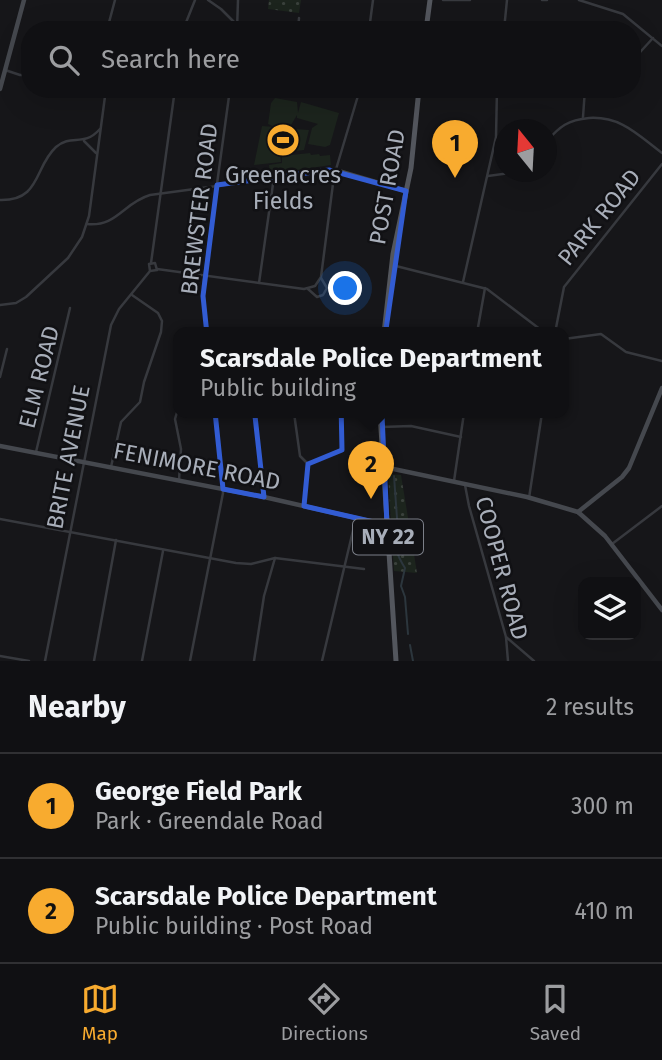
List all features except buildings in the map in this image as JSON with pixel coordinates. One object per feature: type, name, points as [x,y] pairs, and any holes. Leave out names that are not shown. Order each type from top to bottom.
[{"type":"main road","points":[[427,21],[430,0]]},
{"type":"main road","name":"POST ROAD","points":[[385,327],[418,98]]},
{"type":"main road","name":"NY 22","points":[[380,418],[396,661]]},
{"type":"street","points":[[0,89],[24,0]]},
{"type":"street","points":[[109,21],[115,0]]},
{"type":"street","points":[[187,21],[195,0]]},
{"type":"street","points":[[208,0],[231,21]]},
{"type":"street","points":[[237,21],[238,0]]},
{"type":"street","points":[[370,21],[373,0]]},
{"type":"street","points":[[443,0],[470,0]]},
{"type":"street","points":[[505,21],[507,0]]},
{"type":"street","points":[[579,0],[623,13],[633,21]]},
{"type":"street","points":[[641,28],[662,46]]},
{"type":"street","points":[[641,51],[653,38]]},
{"type":"street","points":[[5,70],[21,75]]},
{"type":"street","points":[[0,305],[21,300],[57,269],[76,247],[87,224],[105,98]]},
{"type":"street","points":[[173,98],[151,262],[148,267],[150,271],[157,269],[308,289],[317,297],[323,295],[327,288],[321,277]]},
{"type":"street","name":"BREWSTER ROAD","points":[[205,327],[204,276],[229,98]]},
{"type":"street","points":[[308,289],[317,284],[321,277],[335,170],[357,98]]},
{"type":"street","points":[[463,282],[498,128],[497,98]]},
{"type":"street","points":[[583,119],[584,98]]},
{"type":"street","points":[[557,130],[562,124],[583,119],[612,119],[662,153]]},
{"type":"street","points":[[0,200],[18,197],[30,190],[56,147],[72,140],[84,141],[94,136],[101,128]]},
{"type":"street","points":[[84,141],[93,148],[97,156]]},
{"type":"street","name":"PARK ROAD","points":[[556,327],[564,286],[662,164]]},
{"type":"street","points":[[87,224],[107,223],[137,200],[160,194],[335,170],[406,191]]},
{"type":"street","points":[[488,176],[494,175]]},
{"type":"street","points":[[259,283],[274,177]]},
{"type":"street","points":[[151,262],[157,264],[157,269]]},
{"type":"street","points":[[392,265],[485,288],[537,327]]},
{"type":"street","name":"BRITE AVENUE","points":[[45,661],[111,325],[119,309],[150,271]]},
{"type":"street","points":[[478,327],[485,288]]},
{"type":"street","points":[[111,467],[121,422],[139,404],[162,327],[158,313],[131,295]]},
{"type":"street","name":"ELM ROAD","points":[[36,452],[70,308]]},
{"type":"street","points":[[569,338],[601,334],[626,352],[662,361]]},
{"type":"street","points":[[0,377],[7,349]]},
{"type":"street","points":[[578,512],[618,481],[629,468],[662,388]]},
{"type":"street","points":[[175,418],[181,449],[179,481]]},
{"type":"street","points":[[190,661],[223,489],[216,418]]},
{"type":"street","points":[[256,418],[264,496]]},
{"type":"street","points":[[295,418],[300,456],[308,464]]},
{"type":"street","points":[[308,464],[340,450],[340,418]]},
{"type":"street","points":[[454,481],[463,418]]},
{"type":"street","points":[[528,498],[541,418]]},
{"type":"street","points":[[381,427],[411,426],[461,437]]},
{"type":"street","name":"FENIMORE ROAD","points":[[0,446],[264,496],[387,525]]},
{"type":"street","points":[[304,506],[308,464]]},
{"type":"street","points":[[384,467],[528,498],[578,512],[595,525],[612,544],[662,610]]},
{"type":"street","name":"COOPER ROAD","points":[[466,484],[470,508],[506,637],[508,661]]},
{"type":"street","points":[[612,544],[662,506]]},
{"type":"street","points":[[322,661],[356,518]]},
{"type":"street","points":[[0,519],[251,564],[275,558],[364,569]]},
{"type":"street","points":[[94,661],[116,540]]},
{"type":"street","points":[[142,661],[163,549]]},
{"type":"street","points":[[254,661],[264,596],[275,558]]},
{"type":"street","points":[[506,637],[534,661]]},
{"type":"street","points":[[0,656],[29,661]]},
{"type":"highlighted area","points":[[329,170],[406,191],[380,371],[387,525],[304,506],[308,464],[342,450],[340,355],[246,335],[264,497],[223,489],[203,296],[217,185]]},
{"type":"shaded area","points":[[269,0],[301,0],[299,13],[268,9]]},
{"type":"shaded area","points":[[275,98],[297,102],[298,113],[301,102],[339,113],[330,145],[325,147],[308,144],[312,128],[318,124],[297,118],[297,115],[291,125],[282,128],[309,130],[304,150],[280,153],[281,162],[254,165],[262,126],[275,127],[268,124],[271,103]]},
{"type":"shaded area","points":[[310,153],[330,155],[331,165],[270,174],[269,165],[282,163],[282,156]]},
{"type":"shaded area","points":[[388,474],[401,475],[417,573],[394,571]]},
{"type":"waterway","points":[[394,476],[398,532],[396,546],[405,568],[401,586],[405,597],[408,634]]},
{"type":"waterway","points":[[410,645],[413,661]]},
{"type":"place","name":"Greenacres Fields","points":[[283,140]]},
{"type":"place","name":"George Field Park","points":[[455,178]]},
{"type":"place","name":"Scarsdale Police Department","points":[[371,499]]}]
